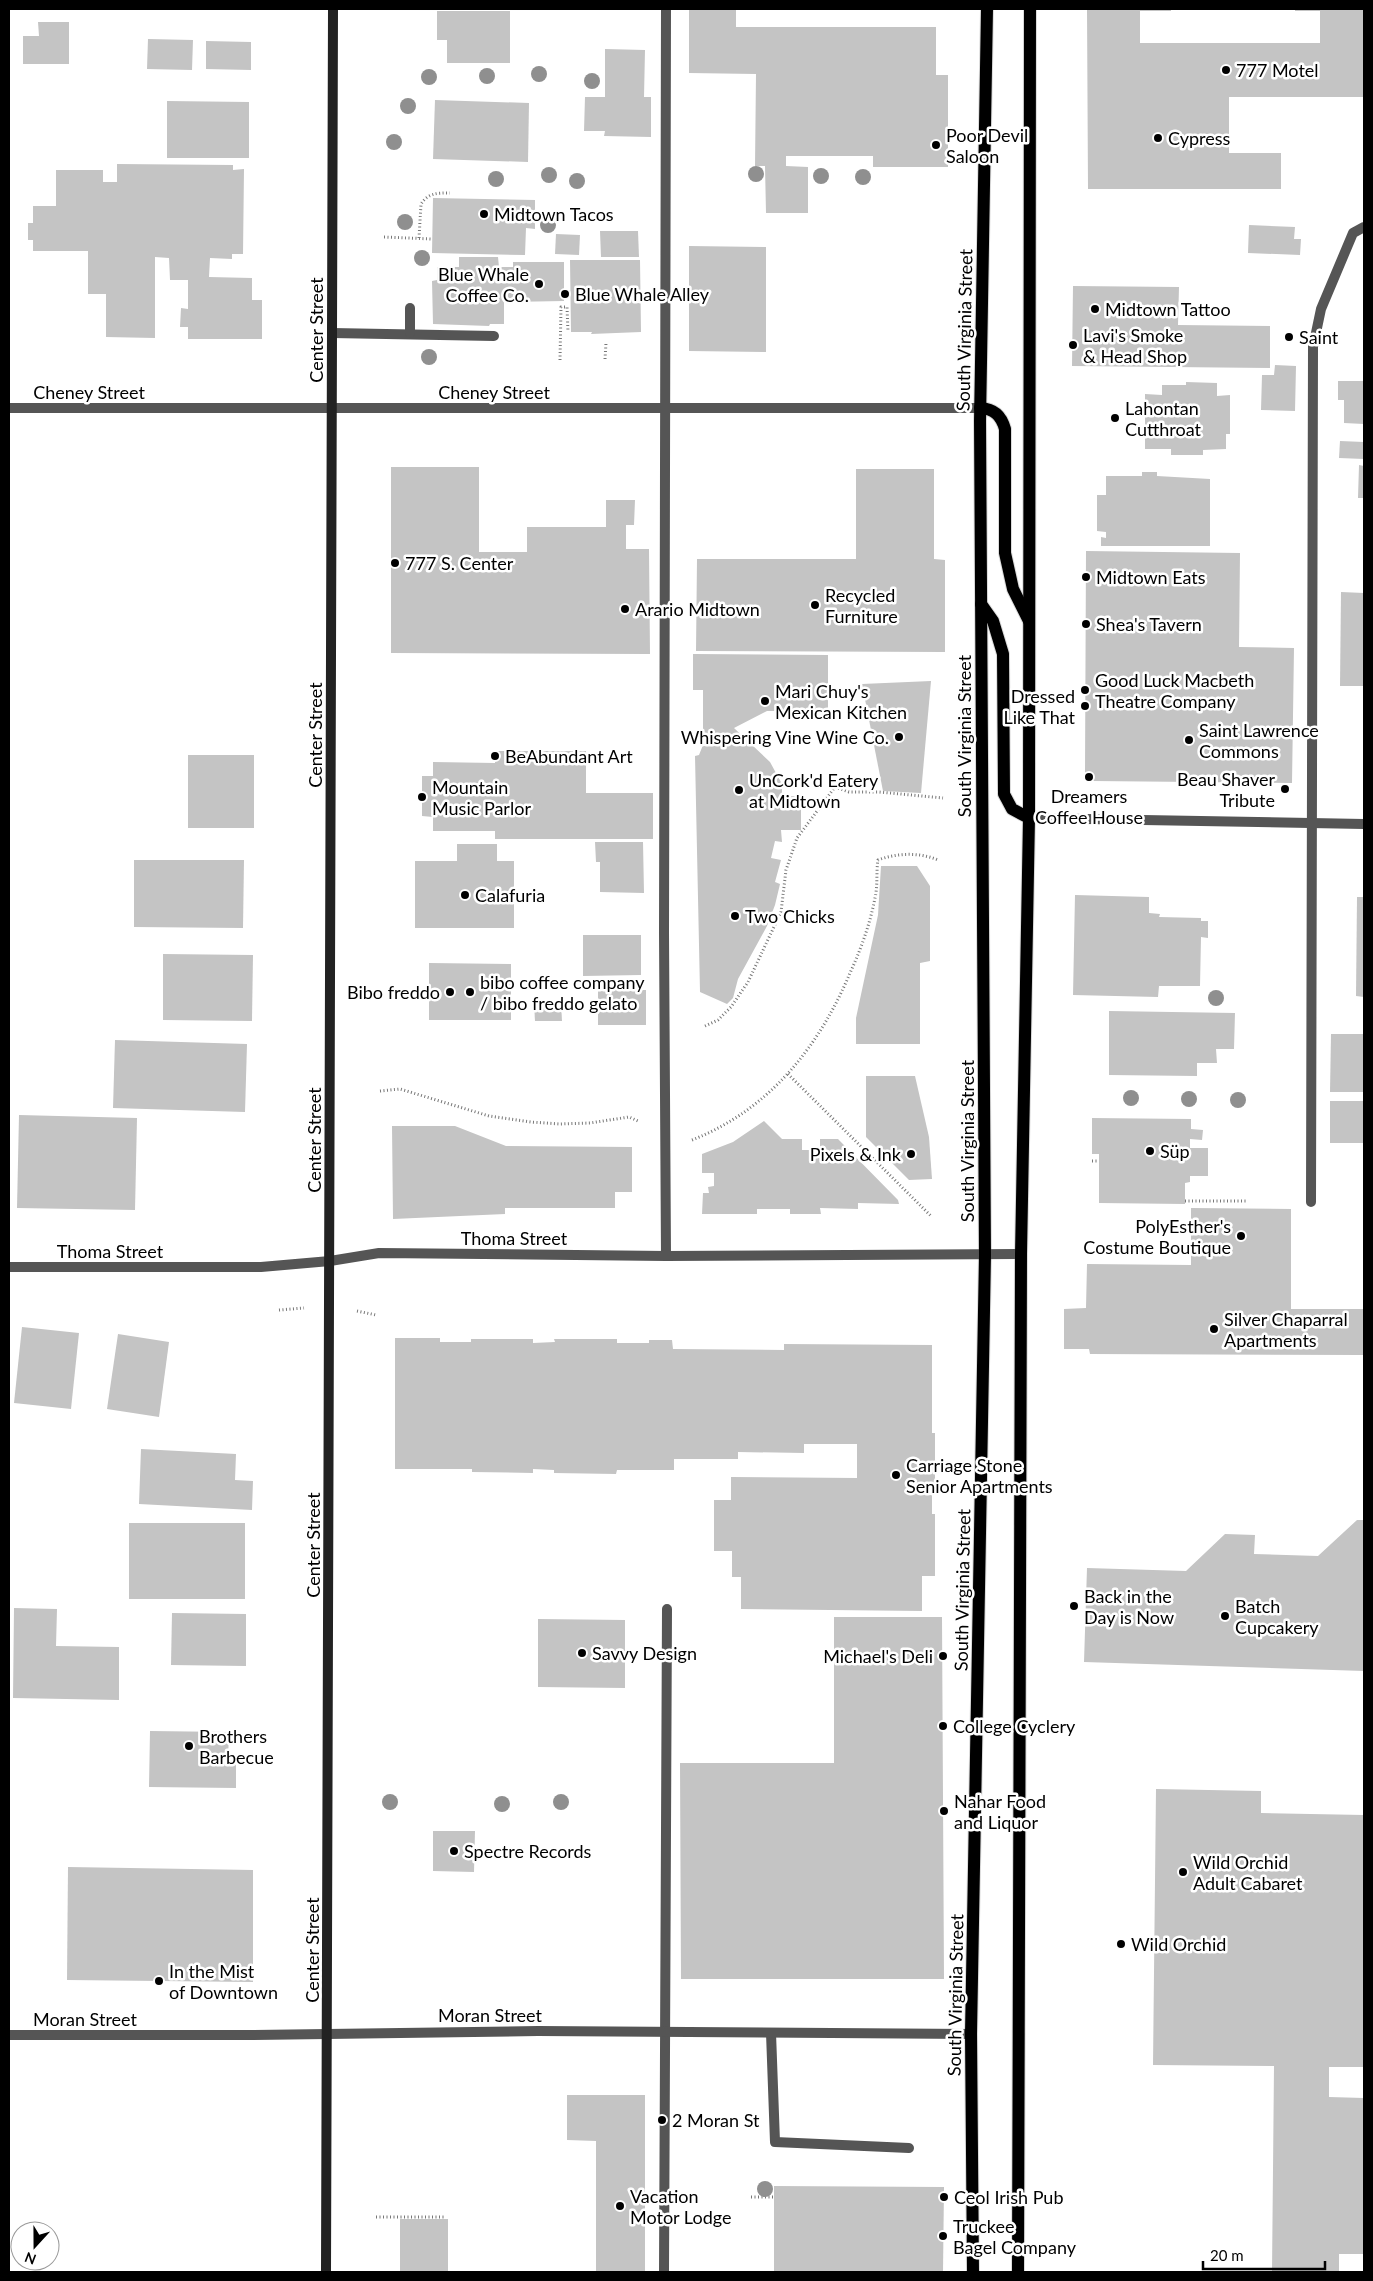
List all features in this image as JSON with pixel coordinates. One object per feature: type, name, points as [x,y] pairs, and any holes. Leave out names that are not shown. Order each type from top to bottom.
[{"type":"main road","name":"South Virginia Street","points":[[973,2272],[971,2034],[985,1255],[980,408],[987,9]]},
{"type":"main road","points":[[1018,2272],[1021,1254],[1029,818],[1030,9]]},
{"type":"main road","points":[[980,408],[996,412],[1006,429],[1005,553],[1013,589],[1029,622]]},
{"type":"main road","points":[[981,604],[993,621],[1003,654],[1004,794],[1012,810],[1029,818]]},
{"type":"street","name":"Center Street","points":[[326,2272],[333,9]]},
{"type":"street","points":[[666,9],[664,933],[666,1256]]},
{"type":"street","points":[[1311,1202],[1313,347],[1321,309],[1353,233],[1364,227]]},
{"type":"street","points":[[410,308],[410,333]]},
{"type":"street","points":[[332,332],[494,336]]},
{"type":"street","name":"Cheney Street","points":[[9,408],[980,408]]},
{"type":"street","points":[[1029,818],[1364,824]]},
{"type":"street","name":"Thoma Street","points":[[9,1267],[261,1267],[330,1261],[384,1253],[666,1256],[1021,1254]]},
{"type":"street","points":[[664,2272],[667,1609]]},
{"type":"street","name":"Moran Street","points":[[9,2035],[269,2035],[328,2032],[665,2030],[772,2033],[971,2034]]},
{"type":"street","points":[[772,2033],[775,2142],[909,2148]]},
{"type":"path","points":[[420,238],[421,204],[436,193],[450,193]]},
{"type":"path","points":[[384,237],[432,239]]},
{"type":"path","points":[[560,360],[561,307],[567,307],[568,332]]},
{"type":"path","points":[[605,359],[606,343]]},
{"type":"path","points":[[704,1026],[718,1020],[731,1007],[748,982],[781,912],[786,870],[798,838],[835,787],[848,792],[879,792],[943,798]]},
{"type":"path","points":[[691,1149],[691,1140],[737,1118],[763,1098],[806,1054],[823,1028],[840,998],[869,922],[876,895],[878,860],[890,856],[925,854],[938,860]]},
{"type":"path","points":[[788,1074],[932,1217]]},
{"type":"path","points":[[380,1091],[400,1089],[489,1116],[531,1122],[560,1124],[590,1123],[629,1117],[637,1119],[639,1124]]},
{"type":"path","points":[[1092,1161],[1099,1161]]},
{"type":"path","points":[[1185,1201],[1246,1201]]},
{"type":"path","points":[[751,2197],[774,2197]]},
{"type":"path","points":[[376,2217],[445,2217]]},
{"type":"building","points":[[689,9],[736,9],[736,27],[936,27],[936,75],[948,75],[948,167],[873,167],[873,156],[786,156],[786,166],[808,167],[808,213],[766,213],[765,166],[755,166],[756,74],[689,73]]},
{"type":"building","points":[[1087,9],[1171,9],[1171,11],[1140,11],[1140,43],[1320,43],[1320,11],[1295,11],[1295,9],[1364,9],[1364,97],[1229,97],[1229,153],[1281,153],[1281,189],[1088,189]]},
{"type":"building","points":[[437,11],[510,11],[510,63],[447,63],[447,40],[437,40]]},
{"type":"building","points":[[38,22],[69,22],[69,64],[23,64],[23,36],[39,36]]},
{"type":"building","points":[[148,39],[193,40],[192,70],[147,69]]},
{"type":"building","points":[[206,41],[251,42],[251,70],[206,69]]},
{"type":"building","points":[[605,49],[645,50],[644,97],[651,97],[651,137],[604,136],[605,131],[584,131],[585,97],[605,97]]},
{"type":"building","points":[[435,100],[529,103],[528,162],[433,159]]},
{"type":"building","points":[[167,101],[249,102],[249,158],[167,158]]},
{"type":"building","points":[[117,164],[233,165],[233,170],[244,169],[243,254],[232,254],[232,259],[210,258],[209,277],[252,278],[252,300],[262,300],[262,339],[188,339],[188,327],[180,327],[181,308],[188,309],[188,280],[170,280],[169,258],[155,257],[155,338],[106,337],[106,294],[88,294],[88,251],[33,251],[33,240],[28,240],[28,223],[33,223],[33,206],[56,206],[56,170],[103,170],[103,182],[117,182]]},
{"type":"building","name":"Midtown Tacos","points":[[433,198],[535,200],[535,229],[526,228],[525,255],[432,253]]},
{"type":"building","points":[[1249,225],[1295,227],[1294,239],[1301,239],[1300,255],[1248,253]]},
{"type":"building","points":[[600,231],[638,231],[639,257],[601,257]]},
{"type":"building","points":[[556,234],[580,235],[579,255],[555,254]]},
{"type":"building","points":[[689,246],[766,247],[766,352],[689,351]]},
{"type":"building","points":[[459,257],[498,257],[499,267],[513,267],[513,262],[564,262],[564,301],[504,302],[504,324],[490,324],[489,326],[433,324],[432,281],[437,280],[437,267],[459,267]]},
{"type":"building","points":[[570,260],[640,260],[641,332],[591,334],[592,332],[571,332]]},
{"type":"building","points":[[1073,286],[1179,287],[1178,325],[1270,326],[1270,368],[1072,366]]},
{"type":"building","points":[[1275,365],[1296,366],[1295,411],[1261,410],[1262,375],[1274,375]]},
{"type":"building","points":[[1338,381],[1364,381],[1364,424],[1344,423],[1344,400],[1338,400]]},
{"type":"building","points":[[1186,382],[1217,383],[1217,396],[1230,395],[1230,434],[1226,434],[1226,449],[1203,450],[1203,455],[1171,455],[1171,449],[1145,449],[1145,394],[1162,395],[1162,385],[1186,385]]},
{"type":"building","points":[[1340,441],[1364,442],[1364,459],[1339,458]]},
{"type":"building","points":[[1359,465],[1364,466],[1364,498],[1358,498]]},
{"type":"building","points":[[391,467],[479,467],[479,552],[527,552],[527,527],[606,527],[606,500],[635,500],[634,525],[626,525],[626,549],[649,549],[650,654],[391,653]]},
{"type":"building","name":"Recycled Furniture","points":[[856,469],[934,469],[934,559],[945,560],[945,652],[696,651],[697,559],[856,559]]},
{"type":"building","points":[[1142,472],[1157,472],[1157,476],[1210,479],[1210,546],[1101,546],[1101,537],[1106,538],[1106,532],[1097,531],[1097,495],[1106,495],[1106,476],[1142,476]]},
{"type":"building","name":"Saint Lawrence Commons","points":[[1086,551],[1240,553],[1239,647],[1294,648],[1292,783],[1093,781],[1085,773]]},
{"type":"building","points":[[1341,592],[1364,593],[1364,686],[1340,686]]},
{"type":"building","points":[[693,654],[828,655],[828,711],[767,711],[734,728],[770,762],[782,784],[782,796],[801,796],[801,830],[781,830],[782,842],[775,841],[771,858],[781,860],[775,882],[780,884],[775,905],[767,926],[738,979],[733,998],[727,1004],[700,992],[695,756],[699,755],[703,745],[708,742],[703,738],[703,690],[693,690]]},
{"type":"building","name":"Whispering Vine Wine Co.","points":[[931,681],[921,793],[883,791],[862,684]]},
{"type":"building","points":[[495,751],[586,751],[586,793],[653,793],[653,839],[495,839],[495,831],[433,831],[433,817],[422,816],[422,776],[433,776],[433,762],[495,763]]},
{"type":"building","points":[[188,755],[254,755],[254,828],[188,828]]},
{"type":"building","points":[[595,842],[643,842],[644,893],[600,892],[600,862],[596,862]]},
{"type":"building","name":"Calafuria","points":[[457,844],[497,844],[497,861],[514,861],[514,928],[415,928],[415,861],[457,861]]},
{"type":"building","points":[[134,860],[244,860],[243,928],[134,927]]},
{"type":"building","points":[[881,866],[917,866],[930,886],[930,961],[920,963],[920,1044],[856,1044],[856,1018],[878,915]]},
{"type":"building","points":[[1075,895],[1149,897],[1149,913],[1160,914],[1159,917],[1201,918],[1201,921],[1208,921],[1208,938],[1201,937],[1200,986],[1159,986],[1158,997],[1073,995]]},
{"type":"building","points":[[1357,897],[1364,897],[1364,997],[1356,996]]},
{"type":"building","points":[[583,935],[641,935],[641,975],[583,976]]},
{"type":"building","points":[[163,954],[253,955],[252,1021],[163,1020]]},
{"type":"building","name":"bibo coffee company / bibo freddo gelato","points":[[429,963],[511,964],[511,1020],[429,1020]]},
{"type":"building","points":[[598,990],[646,990],[646,1025],[598,1025]]},
{"type":"building","points":[[561,1002],[562,1021],[535,1021],[534,1003]]},
{"type":"building","points":[[1109,1011],[1235,1013],[1234,1049],[1216,1049],[1217,1063],[1197,1063],[1197,1076],[1109,1075]]},
{"type":"building","points":[[1331,1034],[1364,1034],[1364,1092],[1330,1092]]},
{"type":"building","points":[[115,1040],[247,1044],[245,1112],[113,1108]]},
{"type":"building","points":[[866,1076],[915,1076],[929,1137],[932,1179],[909,1180],[866,1137]]},
{"type":"building","points":[[1330,1101],[1364,1101],[1364,1143],[1330,1143]]},
{"type":"building","points":[[19,1115],[137,1118],[135,1210],[17,1208]]},
{"type":"building","name":"Süp","points":[[1092,1118],[1191,1119],[1191,1129],[1203,1130],[1202,1140],[1190,1139],[1190,1148],[1208,1148],[1208,1176],[1190,1176],[1190,1182],[1185,1183],[1185,1204],[1099,1203],[1099,1154],[1092,1154]]},
{"type":"building","points":[[764,1121],[782,1139],[802,1139],[802,1150],[820,1150],[820,1139],[838,1139],[898,1200],[899,1204],[858,1203],[858,1209],[820,1208],[821,1214],[790,1214],[790,1209],[757,1209],[757,1214],[702,1214],[703,1193],[709,1193],[708,1187],[714,1186],[714,1173],[702,1173],[702,1154],[733,1142]]},
{"type":"building","points":[[392,1126],[455,1126],[506,1146],[632,1147],[632,1192],[615,1192],[615,1208],[505,1208],[505,1214],[393,1219]]},
{"type":"building","points":[[1191,1208],[1291,1209],[1291,1309],[1364,1309],[1364,1355],[1090,1354],[1089,1349],[1064,1349],[1064,1309],[1086,1308],[1087,1264],[1191,1265]]},
{"type":"building","points":[[22,1327],[79,1333],[71,1409],[14,1403]]},
{"type":"building","points":[[118,1334],[169,1342],[159,1417],[107,1409]]},
{"type":"building","name":"Carriage Stone Senior Apartments","points":[[395,1338],[440,1338],[440,1342],[471,1342],[471,1339],[533,1339],[533,1343],[555,1342],[554,1339],[617,1339],[617,1343],[649,1343],[649,1340],[672,1340],[673,1349],[784,1350],[784,1344],[932,1345],[932,1433],[935,1433],[935,1493],[932,1493],[932,1514],[935,1514],[935,1576],[922,1576],[922,1611],[741,1609],[741,1577],[732,1577],[732,1551],[714,1551],[714,1500],[731,1500],[731,1477],[857,1478],[857,1444],[804,1444],[804,1453],[738,1452],[738,1459],[674,1459],[674,1470],[617,1470],[616,1474],[554,1473],[554,1470],[533,1469],[533,1473],[472,1472],[472,1469],[395,1469]]},
{"type":"building","points":[[141,1449],[236,1454],[235,1480],[253,1481],[252,1510],[139,1504]]},
{"type":"building","name":"Batch Cupcakery","points":[[1357,1520],[1364,1520],[1364,1671],[1084,1662],[1087,1568],[1186,1571],[1225,1534],[1255,1535],[1254,1554],[1318,1556]]},
{"type":"building","points":[[129,1523],[245,1523],[245,1599],[129,1599]]},
{"type":"building","points":[[14,1608],[57,1609],[56,1646],[119,1647],[119,1700],[13,1698]]},
{"type":"building","points":[[172,1613],[246,1614],[246,1666],[171,1665]]},
{"type":"building","points":[[834,1617],[942,1617],[944,1979],[681,1979],[680,1763],[834,1763]]},
{"type":"building","name":"Savvy Design","points":[[538,1619],[625,1620],[625,1688],[538,1687]]},
{"type":"building","name":"Brothers Barbecue","points":[[150,1731],[229,1732],[228,1760],[236,1761],[236,1788],[149,1787]]},
{"type":"building","points":[[1156,1789],[1261,1791],[1261,1813],[1364,1815],[1364,2067],[1329,2067],[1329,2097],[1364,2098],[1364,2254],[1339,2254],[1339,2272],[1272,2272],[1274,2066],[1153,2065]]},
{"type":"building","name":"Spectre Records","points":[[433,1831],[475,1831],[474,1872],[433,1871]]},
{"type":"building","points":[[68,1867],[253,1870],[253,1982],[67,1980]]},
{"type":"building","name":"Vacation Motor Lodge","points":[[567,2095],[645,2095],[645,2272],[596,2272],[596,2141],[567,2140]]},
{"type":"building","points":[[774,2186],[944,2187],[943,2272],[774,2272]]},
{"type":"building","points":[[400,2219],[448,2219],[448,2272],[400,2272]]},
{"type":"place","name":"777 Motel","points":[[1226,70]]},
{"type":"place","name":"Cypress","points":[[1158,138]]},
{"type":"place","name":"Poor Devil Saloon","points":[[936,145]]},
{"type":"place","name":"Midtown Tacos","points":[[484,214]]},
{"type":"place","name":"Blue Whale Coffee Co.","points":[[539,284]]},
{"type":"place","name":"Blue Whale Alley","points":[[565,294]]},
{"type":"place","name":"Midtown Tattoo","points":[[1095,309]]},
{"type":"place","name":"Saint","points":[[1289,337]]},
{"type":"place","name":"Lavi's Smoke & Head Shop","points":[[1073,345]]},
{"type":"place","name":"Lahontan Cutthroat","points":[[1115,418]]},
{"type":"place","name":"777 S. Center","points":[[395,563]]},
{"type":"place","name":"Midtown Eats","points":[[1086,577]]},
{"type":"place","name":"Recycled Furniture","points":[[815,605]]},
{"type":"place","name":"Arario Midtown","points":[[625,609]]},
{"type":"place","name":"Shea's Tavern","points":[[1086,624]]},
{"type":"place","name":"Good Luck Macbeth Theatre Company","points":[[1085,690]]},
{"type":"place","name":"Mari Chuy's Mexican Kitchen","points":[[765,701]]},
{"type":"place","name":"Dressed Like That","points":[[1085,706]]},
{"type":"place","name":"Whispering Vine Wine Co.","points":[[899,737]]},
{"type":"place","name":"Saint Lawrence Commons","points":[[1189,740]]},
{"type":"place","name":"BeAbundant Art","points":[[495,756]]},
{"type":"place","name":"Dreamers Coffee House","points":[[1089,777]]},
{"type":"place","name":"Beau Shaver Tribute","points":[[1285,789]]},
{"type":"place","name":"UnCork'd Eatery at Midtown","points":[[739,790]]},
{"type":"place","name":"Mountain Music Parlor","points":[[422,797]]},
{"type":"place","name":"Calafuria","points":[[465,895]]},
{"type":"place","name":"Two Chicks","points":[[735,916]]},
{"type":"place","name":"Bibo freddo","points":[[450,992]]},
{"type":"place","name":"bibo coffee company / bibo freddo gelato","points":[[470,992]]},
{"type":"place","name":"Süp","points":[[1150,1151]]},
{"type":"place","name":"Pixels & Ink","points":[[911,1154]]},
{"type":"place","name":"PolyEsther's Costume Boutique","points":[[1241,1236]]},
{"type":"place","name":"Silver Chaparral Apartments","points":[[1214,1329]]},
{"type":"place","name":"Carriage Stone Senior Apartments","points":[[896,1475]]},
{"type":"place","name":"Back in the Day is Now","points":[[1074,1606]]},
{"type":"place","name":"Batch Cupcakery","points":[[1225,1616]]},
{"type":"place","name":"Savvy Design","points":[[582,1653]]},
{"type":"place","name":"Michael's Deli","points":[[943,1656]]},
{"type":"place","name":"College Cyclery","points":[[943,1726]]},
{"type":"place","name":"Brothers Barbecue","points":[[189,1746]]},
{"type":"place","name":"Nahar Food and Liquor","points":[[944,1811]]},
{"type":"place","name":"Spectre Records","points":[[454,1851]]},
{"type":"place","name":"Wild Orchid Adult Cabaret","points":[[1183,1872]]},
{"type":"place","name":"Wild Orchid","points":[[1121,1944]]},
{"type":"place","name":"In the Mist of Downtown","points":[[159,1981]]},
{"type":"place","name":"2 Moran St","points":[[662,2120]]},
{"type":"place","name":"Ceol Irish Pub","points":[[944,2197]]},
{"type":"place","name":"Vacation Motor Lodge","points":[[620,2206]]},
{"type":"place","name":"Truckee Bagel Company","points":[[943,2236]]}]
